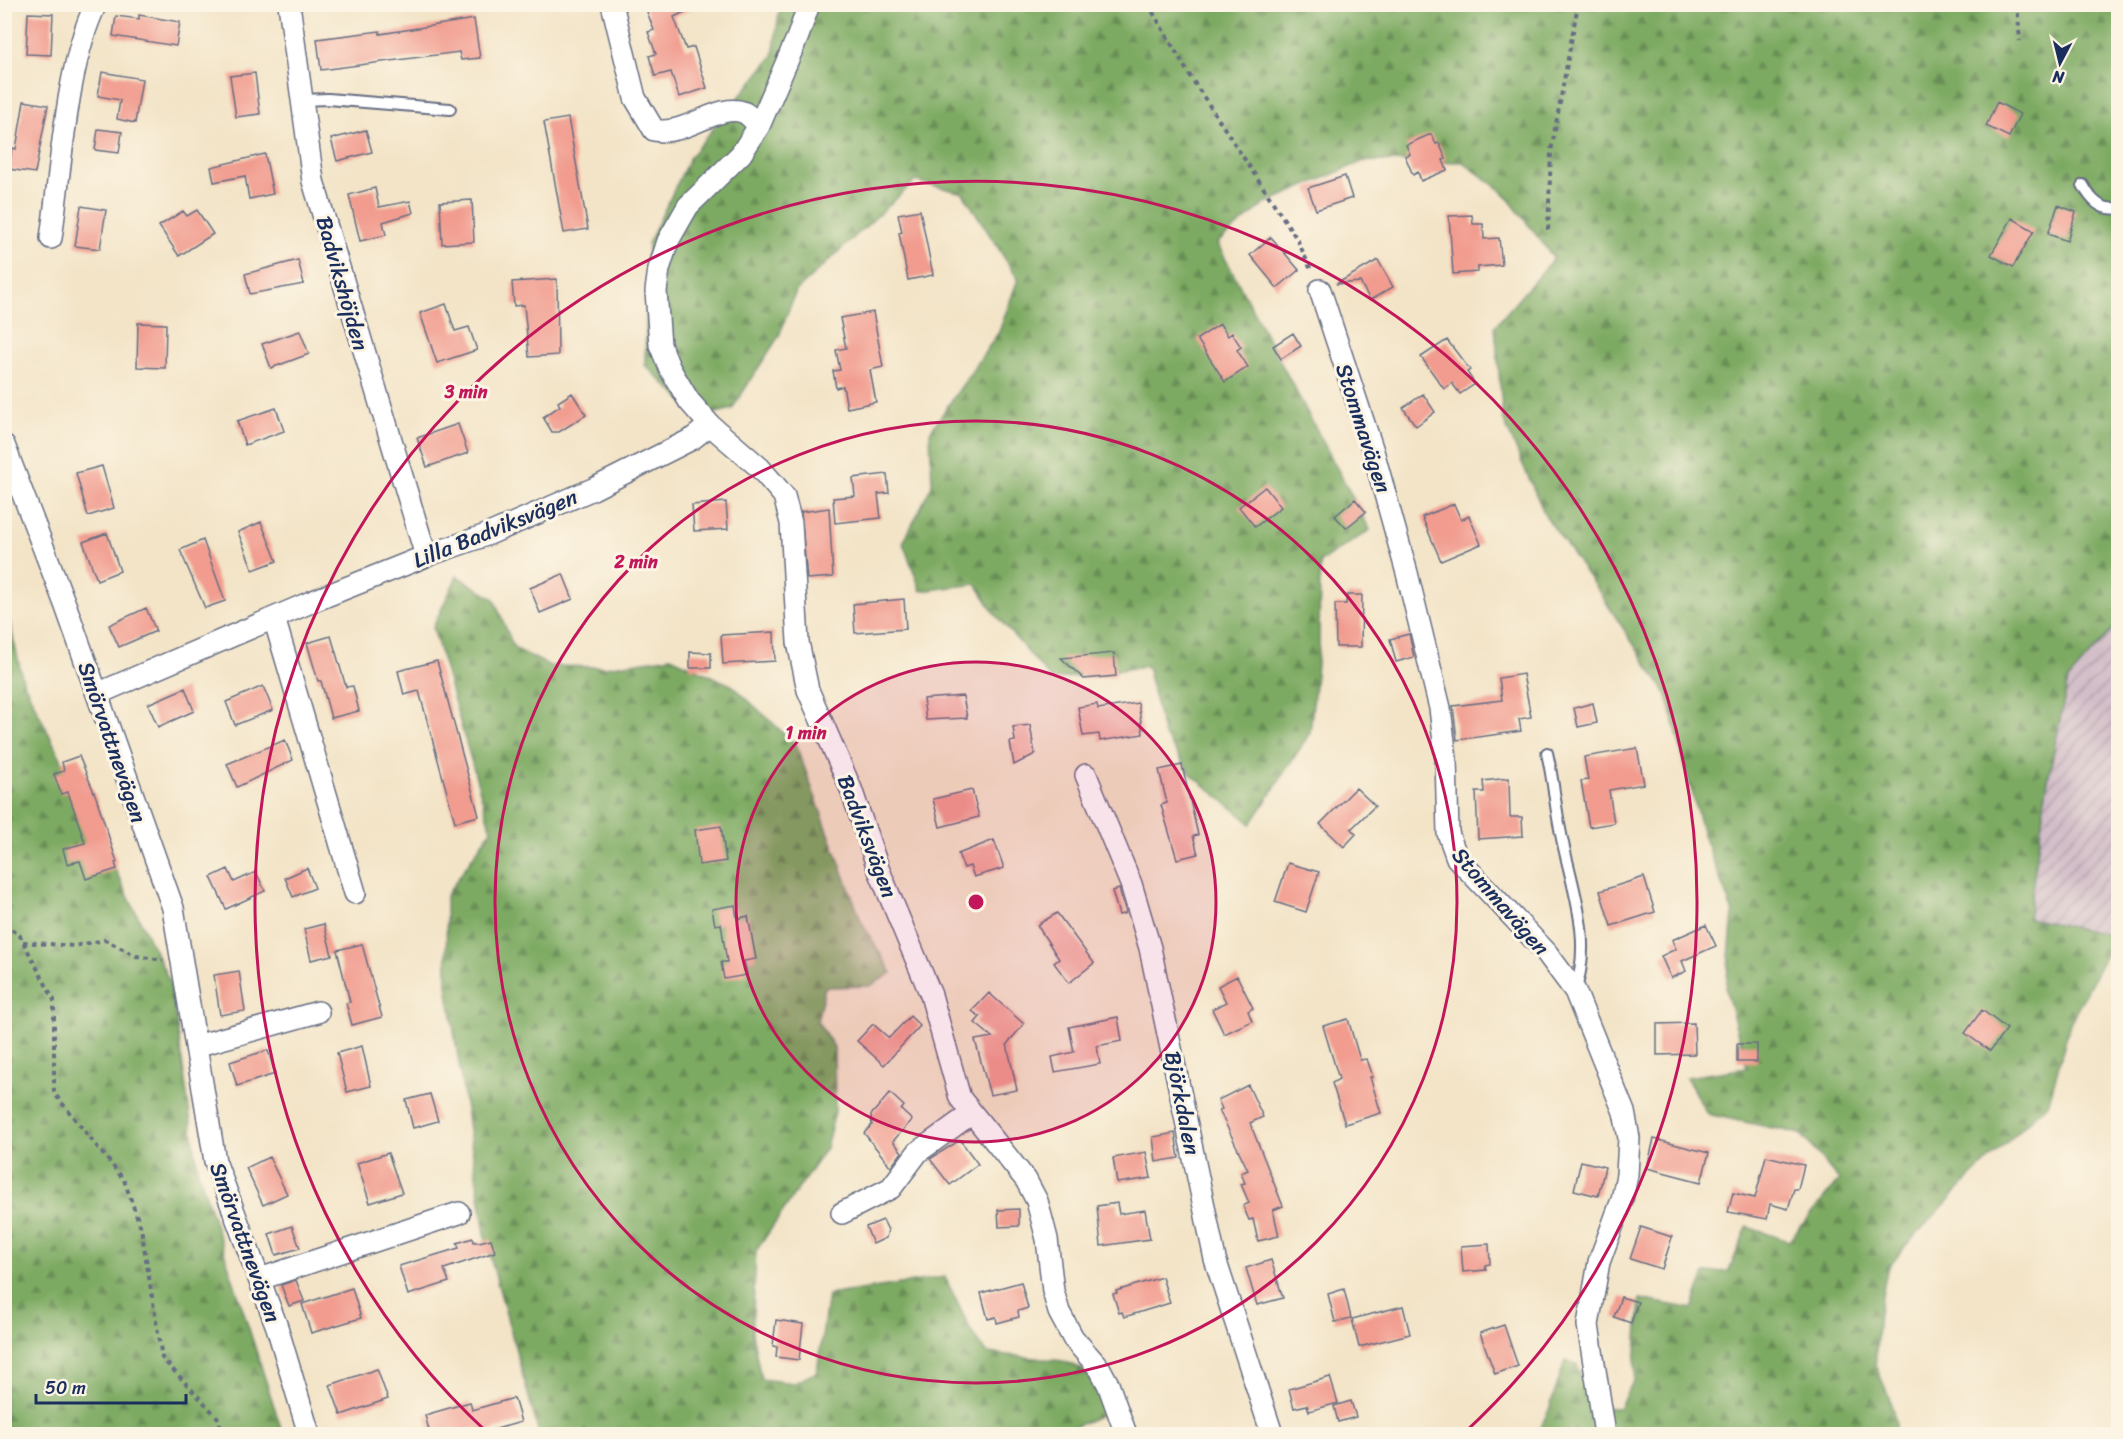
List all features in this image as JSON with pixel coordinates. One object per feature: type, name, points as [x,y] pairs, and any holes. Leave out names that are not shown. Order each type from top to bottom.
[{"type":"street","points":[[51,238],[74,79],[83,33],[96,4]]},
{"type":"street","name":"Badvikshöjden","points":[[289,4],[313,182],[426,556]]},
{"type":"street","points":[[612,4],[635,98],[649,126],[654,130],[675,131],[731,111],[746,114],[759,126]]},
{"type":"street","name":"Badviksvägen","points":[[808,4],[798,36],[759,126],[741,154],[688,206],[677,222],[659,269],[656,291],[657,318],[663,354],[689,401],[710,425],[760,468],[784,496],[791,523],[798,642],[808,690],[855,797],[878,868],[932,995],[960,1098],[1026,1180],[1037,1201],[1047,1239],[1053,1291],[1059,1312],[1073,1338],[1108,1384],[1126,1434]]},
{"type":"street","name":"Stommavägen","points":[[1320,290],[1373,450],[1407,573],[1440,708],[1446,759],[1451,845],[1457,858],[1546,952],[1575,991],[1624,1112],[1629,1138],[1629,1164],[1622,1200],[1599,1262],[1588,1325],[1605,1434]]},
{"type":"street","name":"Lilla Badviksvägen","points":[[97,694],[274,618],[426,556],[489,534],[593,489],[692,439],[710,425]]},
{"type":"street","name":"Smörvattnevägen","points":[[4,445],[97,694],[173,908],[215,1161],[260,1279],[309,1434]]},
{"type":"street","points":[[274,618],[356,893]]},
{"type":"street","name":"Björkdalen","points":[[1086,775],[1131,884],[1150,948],[1215,1259],[1272,1434]]},
{"type":"street","points":[[196,1046],[318,1012]]},
{"type":"street","points":[[842,1213],[891,1188],[918,1152],[972,1113]]},
{"type":"street","points":[[260,1279],[459,1213]]},
{"type":"lane","points":[[302,100],[328,99],[450,109]]},
{"type":"lane","points":[[2083,185],[2097,205],[2111,209],[2118,207]]},
{"type":"lane","points":[[1547,753],[1560,830],[1573,880],[1583,949],[1582,971],[1575,991]]},
{"type":"path","points":[[1148,4],[1190,76],[1297,239],[1320,290]]},
{"type":"path","points":[[1548,230],[1551,151],[1578,4]]},
{"type":"path","points":[[2017,4],[2020,41]]},
{"type":"path","points":[[4,925],[19,934],[54,1000],[54,1093],[124,1180],[141,1228],[162,1358],[220,1420],[220,1434]]},
{"type":"path","points":[[23,942],[74,946],[105,940],[136,956],[182,962]]},
{"type":"shaded area","points":[[2118,623],[2118,936],[2028,919],[2047,785],[2068,680]]},
{"type":"green space","points":[[780,5],[2118,5],[2118,623],[2068,680],[2047,785],[2028,918],[2116,936],[2070,1023],[2049,1102],[1968,1180],[1906,1245],[1887,1270],[1879,1312],[1875,1365],[1888,1394],[1896,1422],[1895,1434],[1537,1434],[1549,1410],[1565,1361],[1577,1364],[1591,1407],[1619,1408],[1634,1380],[1640,1299],[1692,1309],[1705,1273],[1729,1271],[1747,1227],[1789,1241],[1839,1180],[1801,1134],[1707,1114],[1686,1077],[1747,1068],[1726,990],[1733,913],[1703,835],[1667,695],[1545,515],[1503,419],[1495,326],[1554,258],[1504,193],[1463,162],[1364,161],[1266,203],[1217,243],[1370,530],[1320,562],[1319,644],[1310,733],[1251,824],[1191,774],[1163,733],[1147,666],[1052,680],[995,614],[976,584],[921,591],[903,543],[932,485],[930,432],[999,332],[1018,279],[963,193],[915,181],[796,291],[779,336],[732,409],[699,417],[645,365],[648,244],[690,157],[773,56]]},
{"type":"green space","points":[[457,576],[494,599],[514,648],[550,666],[605,667],[671,657],[733,686],[796,745],[862,923],[892,973],[870,986],[825,987],[817,1021],[834,1047],[835,1112],[826,1148],[756,1251],[752,1333],[761,1379],[794,1383],[817,1372],[828,1295],[945,1277],[972,1333],[987,1353],[1063,1361],[1086,1371],[1110,1411],[1059,1434],[539,1434],[486,1241],[447,985],[446,896],[491,830],[433,627]]},
{"type":"green space","points":[[4,598],[23,681],[171,984],[198,1171],[283,1434],[5,1434]]},
{"type":"building","points":[[644,4],[702,4],[674,17],[686,49],[694,47],[707,88],[679,97],[671,72],[655,76],[649,56],[656,54],[648,32],[654,30]]},
{"type":"building","points":[[28,13],[53,14],[51,55],[26,54]]},
{"type":"building","points":[[139,15],[180,22],[176,46],[113,36],[116,16],[139,19]]},
{"type":"building","points":[[474,19],[480,58],[461,60],[459,52],[321,70],[317,39],[380,31],[380,34]]},
{"type":"building","points":[[102,72],[142,79],[135,123],[117,119],[120,100],[98,96]]},
{"type":"building","points":[[255,73],[260,114],[236,117],[230,76]]},
{"type":"building","points":[[24,101],[48,105],[35,173],[9,169],[12,148],[16,149]]},
{"type":"building","points":[[1997,102],[2020,114],[2009,137],[1986,126]]},
{"type":"building","points":[[568,118],[588,229],[564,233],[544,122]]},
{"type":"building","points":[[98,129],[122,132],[119,153],[95,150]]},
{"type":"building","points":[[366,130],[372,152],[337,161],[331,139]]},
{"type":"building","points":[[1431,134],[1436,144],[1439,143],[1446,159],[1443,160],[1447,170],[1421,181],[1418,172],[1413,175],[1405,156],[1410,154],[1406,145]]},
{"type":"building","points":[[265,154],[273,194],[249,199],[245,176],[214,182],[211,167]]},
{"type":"building","points":[[1345,176],[1352,198],[1316,210],[1308,188]]},
{"type":"building","points":[[375,188],[379,207],[410,201],[413,213],[383,222],[386,235],[360,241],[349,195]]},
{"type":"building","points":[[472,200],[474,242],[442,244],[440,202]]},
{"type":"building","points":[[2058,205],[2076,212],[2067,241],[2048,234]]},
{"type":"building","points":[[81,206],[106,210],[100,249],[75,246]]},
{"type":"building","points":[[197,210],[213,234],[179,256],[159,226],[183,211],[187,216]]},
{"type":"building","points":[[920,210],[933,275],[908,280],[899,233],[902,232],[898,214]]},
{"type":"building","points":[[1472,215],[1473,224],[1483,224],[1484,239],[1499,238],[1502,265],[1478,267],[1478,272],[1453,274],[1449,216]]},
{"type":"building","points":[[2012,218],[2034,231],[2013,267],[1991,255]]},
{"type":"building","points":[[1271,237],[1299,270],[1277,288],[1250,255]]},
{"type":"building","points":[[298,260],[304,284],[250,294],[245,274]]},
{"type":"building","points":[[1378,260],[1393,287],[1370,300],[1360,282],[1336,284]]},
{"type":"building","points":[[557,279],[558,355],[529,357],[524,305],[514,306],[512,282]]},
{"type":"building","points":[[446,304],[455,331],[469,327],[477,350],[437,363],[420,313]]},
{"type":"building","points":[[873,312],[883,367],[870,370],[876,402],[847,408],[843,386],[836,388],[833,371],[840,370],[836,350],[846,348],[840,318]]},
{"type":"building","points":[[138,323],[166,324],[165,368],[137,367]]},
{"type":"building","points":[[1220,324],[1228,336],[1232,333],[1241,347],[1237,350],[1248,367],[1225,382],[1197,339]]},
{"type":"building","points":[[300,331],[309,354],[271,368],[262,344]]},
{"type":"building","points":[[1293,333],[1301,346],[1281,359],[1273,346]]},
{"type":"building","points":[[1447,340],[1470,370],[1467,372],[1475,384],[1460,394],[1452,383],[1444,389],[1421,357]]},
{"type":"building","points":[[572,393],[586,415],[559,432],[552,432],[543,417],[560,406],[558,402]]},
{"type":"building","points":[[1423,394],[1435,412],[1416,426],[1403,408]]},
{"type":"building","points":[[276,408],[284,431],[245,445],[237,421]]},
{"type":"building","points":[[458,424],[468,453],[427,467],[417,438]]},
{"type":"building","points":[[102,466],[114,508],[88,516],[76,473]]},
{"type":"building","points":[[887,474],[889,493],[878,494],[881,518],[835,523],[833,498],[855,496],[853,478]]},
{"type":"building","points":[[1265,487],[1281,507],[1255,527],[1239,507]]},
{"type":"building","points":[[1355,499],[1366,512],[1346,528],[1335,516]]},
{"type":"building","points":[[726,502],[728,529],[694,531],[692,505]]},
{"type":"building","points":[[1454,504],[1461,520],[1469,516],[1481,544],[1441,561],[1422,517]]},
{"type":"building","points":[[829,508],[833,577],[807,579],[801,512]]},
{"type":"building","points":[[261,522],[277,561],[253,570],[238,532]]},
{"type":"building","points":[[107,533],[120,571],[97,580],[83,542]]},
{"type":"building","points":[[203,540],[225,601],[205,608],[180,550]]},
{"type":"building","points":[[563,574],[573,599],[540,613],[530,588]]},
{"type":"building","points":[[1347,595],[1362,595],[1361,647],[1336,647],[1335,604],[1346,604]]},
{"type":"building","points":[[904,599],[906,629],[855,633],[853,604]]},
{"type":"building","points":[[146,608],[156,631],[119,647],[109,625]]},
{"type":"building","points":[[774,632],[775,661],[723,664],[721,635]]},
{"type":"building","points":[[1409,634],[1414,657],[1396,662],[1390,639]]},
{"type":"building","points":[[331,636],[346,687],[353,686],[359,711],[331,718],[307,643]]},
{"type":"building","points":[[690,652],[711,653],[711,668],[690,668]]},
{"type":"building","points":[[1114,653],[1116,676],[1084,679],[1061,658]]},
{"type":"building","points":[[437,661],[479,816],[455,822],[419,691],[404,695],[398,671]]},
{"type":"building","points":[[1523,674],[1531,717],[1519,719],[1521,731],[1457,740],[1453,706],[1502,700],[1499,678]]},
{"type":"building","points":[[263,686],[273,710],[235,725],[226,702]]},
{"type":"building","points":[[185,688],[194,711],[158,727],[148,704]]},
{"type":"building","points":[[963,696],[967,718],[926,720],[923,699]]},
{"type":"building","points":[[1138,703],[1143,734],[1100,741],[1099,734],[1083,736],[1078,707],[1097,704],[1098,709]]},
{"type":"building","points":[[1593,703],[1597,723],[1578,727],[1574,708]]},
{"type":"building","points":[[1030,725],[1035,754],[1014,765],[1010,742],[1015,741],[1013,727]]},
{"type":"building","points":[[285,740],[293,760],[237,787],[227,764]]},
{"type":"building","points":[[1637,748],[1644,784],[1609,790],[1614,823],[1589,827],[1581,781],[1588,780],[1584,757]]},
{"type":"building","points":[[79,756],[96,797],[117,862],[115,863],[117,869],[86,879],[80,861],[67,864],[63,849],[85,843],[68,792],[61,794],[54,774],[64,771],[62,762]]},
{"type":"building","points":[[1182,765],[1198,835],[1193,836],[1198,854],[1177,859],[1161,805],[1167,803],[1159,770]]},
{"type":"building","points":[[1509,778],[1510,817],[1522,817],[1523,836],[1478,839],[1476,792],[1484,792],[1483,781]]},
{"type":"building","points":[[1356,788],[1375,806],[1351,829],[1356,834],[1344,847],[1320,824]]},
{"type":"building","points":[[972,790],[979,817],[940,827],[933,799]]},
{"type":"building","points":[[721,826],[726,861],[699,865],[695,830]]},
{"type":"building","points":[[994,840],[1004,868],[974,877],[970,866],[964,868],[958,854]]},
{"type":"building","points":[[1288,863],[1319,872],[1306,912],[1275,902]]},
{"type":"building","points":[[307,868],[315,888],[293,897],[285,878]]},
{"type":"building","points":[[228,869],[234,882],[256,872],[265,891],[226,909],[211,877]]},
{"type":"building","points":[[1644,877],[1655,912],[1611,926],[1600,891]]},
{"type":"building","points":[[1119,889],[1126,913],[1119,915],[1112,891]]},
{"type":"building","points":[[735,905],[737,919],[748,916],[756,959],[744,961],[747,975],[724,979],[721,962],[727,962],[721,924],[715,925],[712,909]]},
{"type":"building","points":[[1057,913],[1094,963],[1069,983],[1054,963],[1059,959],[1037,925]]},
{"type":"building","points":[[324,924],[332,955],[311,960],[304,929]]},
{"type":"building","points":[[1706,925],[1716,946],[1682,961],[1686,971],[1671,978],[1661,956],[1676,949],[1672,940]]},
{"type":"building","points":[[362,944],[382,1017],[352,1025],[346,1003],[350,1002],[337,950]]},
{"type":"building","points":[[239,971],[245,1011],[220,1015],[214,975]]},
{"type":"building","points":[[1237,976],[1253,1008],[1248,1011],[1252,1021],[1224,1034],[1212,1009],[1226,1002],[1218,986]]},
{"type":"building","points":[[989,993],[1024,1024],[1007,1044],[1017,1090],[990,1095],[975,1040],[992,1037],[975,1023],[980,1017],[972,1011]]},
{"type":"building","points":[[1982,1010],[2007,1029],[1990,1051],[1965,1033]]},
{"type":"building","points":[[910,1016],[920,1026],[884,1065],[857,1041],[873,1024],[889,1038]]},
{"type":"building","points":[[1118,1017],[1122,1041],[1097,1046],[1100,1064],[1055,1072],[1052,1057],[1074,1052],[1069,1027]]},
{"type":"building","points":[[1348,1019],[1360,1060],[1367,1059],[1381,1113],[1345,1124],[1332,1083],[1339,1079],[1323,1026]]},
{"type":"building","points":[[1694,1023],[1695,1054],[1657,1055],[1657,1024]]},
{"type":"building","points":[[1737,1044],[1757,1044],[1757,1062],[1737,1062]]},
{"type":"building","points":[[362,1046],[371,1086],[347,1092],[337,1053]]},
{"type":"building","points":[[268,1050],[275,1074],[237,1086],[230,1062]]},
{"type":"building","points":[[1248,1085],[1263,1117],[1250,1123],[1283,1206],[1273,1210],[1279,1236],[1258,1241],[1253,1219],[1249,1220],[1243,1206],[1249,1203],[1241,1184],[1245,1183],[1241,1173],[1248,1170],[1219,1110],[1222,1109],[1218,1100]]},
{"type":"building","points":[[890,1093],[904,1106],[901,1110],[912,1120],[893,1141],[902,1152],[891,1167],[864,1133],[872,1125],[871,1115]]},
{"type":"building","points":[[430,1094],[438,1121],[413,1128],[406,1100]]},
{"type":"building","points":[[1175,1133],[1179,1158],[1156,1162],[1153,1137]]},
{"type":"building","points":[[1654,1139],[1709,1153],[1701,1182],[1647,1168]]},
{"type":"building","points":[[960,1140],[978,1164],[950,1185],[930,1159]]},
{"type":"building","points":[[1146,1152],[1151,1178],[1117,1183],[1113,1158]]},
{"type":"building","points":[[388,1153],[402,1193],[370,1203],[357,1163]]},
{"type":"building","points":[[1766,1156],[1804,1165],[1798,1189],[1794,1189],[1788,1209],[1770,1204],[1767,1219],[1728,1212],[1733,1193],[1755,1198]]},
{"type":"building","points":[[269,1157],[287,1194],[263,1205],[246,1168]]},
{"type":"building","points":[[1581,1161],[1605,1167],[1598,1196],[1574,1190]]},
{"type":"building","points":[[1117,1203],[1119,1214],[1145,1210],[1150,1239],[1101,1246],[1097,1206]]},
{"type":"building","points":[[1019,1209],[1019,1226],[999,1227],[998,1210]]},
{"type":"building","points":[[883,1220],[888,1230],[886,1238],[873,1244],[866,1227]]},
{"type":"building","points":[[292,1226],[300,1248],[276,1255],[269,1234]]},
{"type":"building","points":[[1641,1227],[1672,1237],[1662,1269],[1630,1259]]},
{"type":"building","points":[[473,1238],[474,1242],[491,1239],[495,1252],[444,1269],[449,1282],[408,1295],[399,1266],[459,1248],[457,1243]]},
{"type":"building","points":[[1489,1244],[1490,1264],[1485,1265],[1486,1270],[1463,1272],[1461,1246]]},
{"type":"building","points":[[1271,1260],[1283,1298],[1257,1305],[1246,1268]]},
{"type":"building","points":[[1162,1277],[1170,1303],[1124,1317],[1122,1312],[1119,1313],[1113,1294],[1117,1293],[1116,1291]]},
{"type":"building","points":[[296,1280],[304,1301],[289,1306],[281,1285]]},
{"type":"building","points":[[1021,1282],[1028,1308],[1018,1311],[1019,1317],[997,1323],[996,1317],[988,1319],[981,1293]]},
{"type":"building","points":[[352,1288],[361,1318],[311,1333],[302,1304]]},
{"type":"building","points":[[1344,1289],[1351,1318],[1335,1322],[1328,1294]]},
{"type":"building","points":[[1621,1297],[1638,1302],[1631,1323],[1614,1317]]},
{"type":"building","points":[[1403,1306],[1410,1334],[1359,1347],[1352,1319]]},
{"type":"building","points":[[776,1320],[803,1324],[799,1360],[776,1357],[777,1347],[773,1346]]},
{"type":"building","points":[[1504,1325],[1518,1366],[1495,1374],[1480,1333]]},
{"type":"building","points":[[377,1369],[388,1399],[341,1415],[330,1385]]},
{"type":"building","points":[[1330,1377],[1338,1403],[1309,1411],[1307,1405],[1294,1408],[1289,1389]]},
{"type":"building","points":[[514,1398],[521,1422],[479,1434],[478,1428],[457,1434],[430,1434],[425,1415],[470,1402],[472,1410]]},
{"type":"building","points":[[1351,1401],[1356,1417],[1338,1422],[1334,1406]]}]
